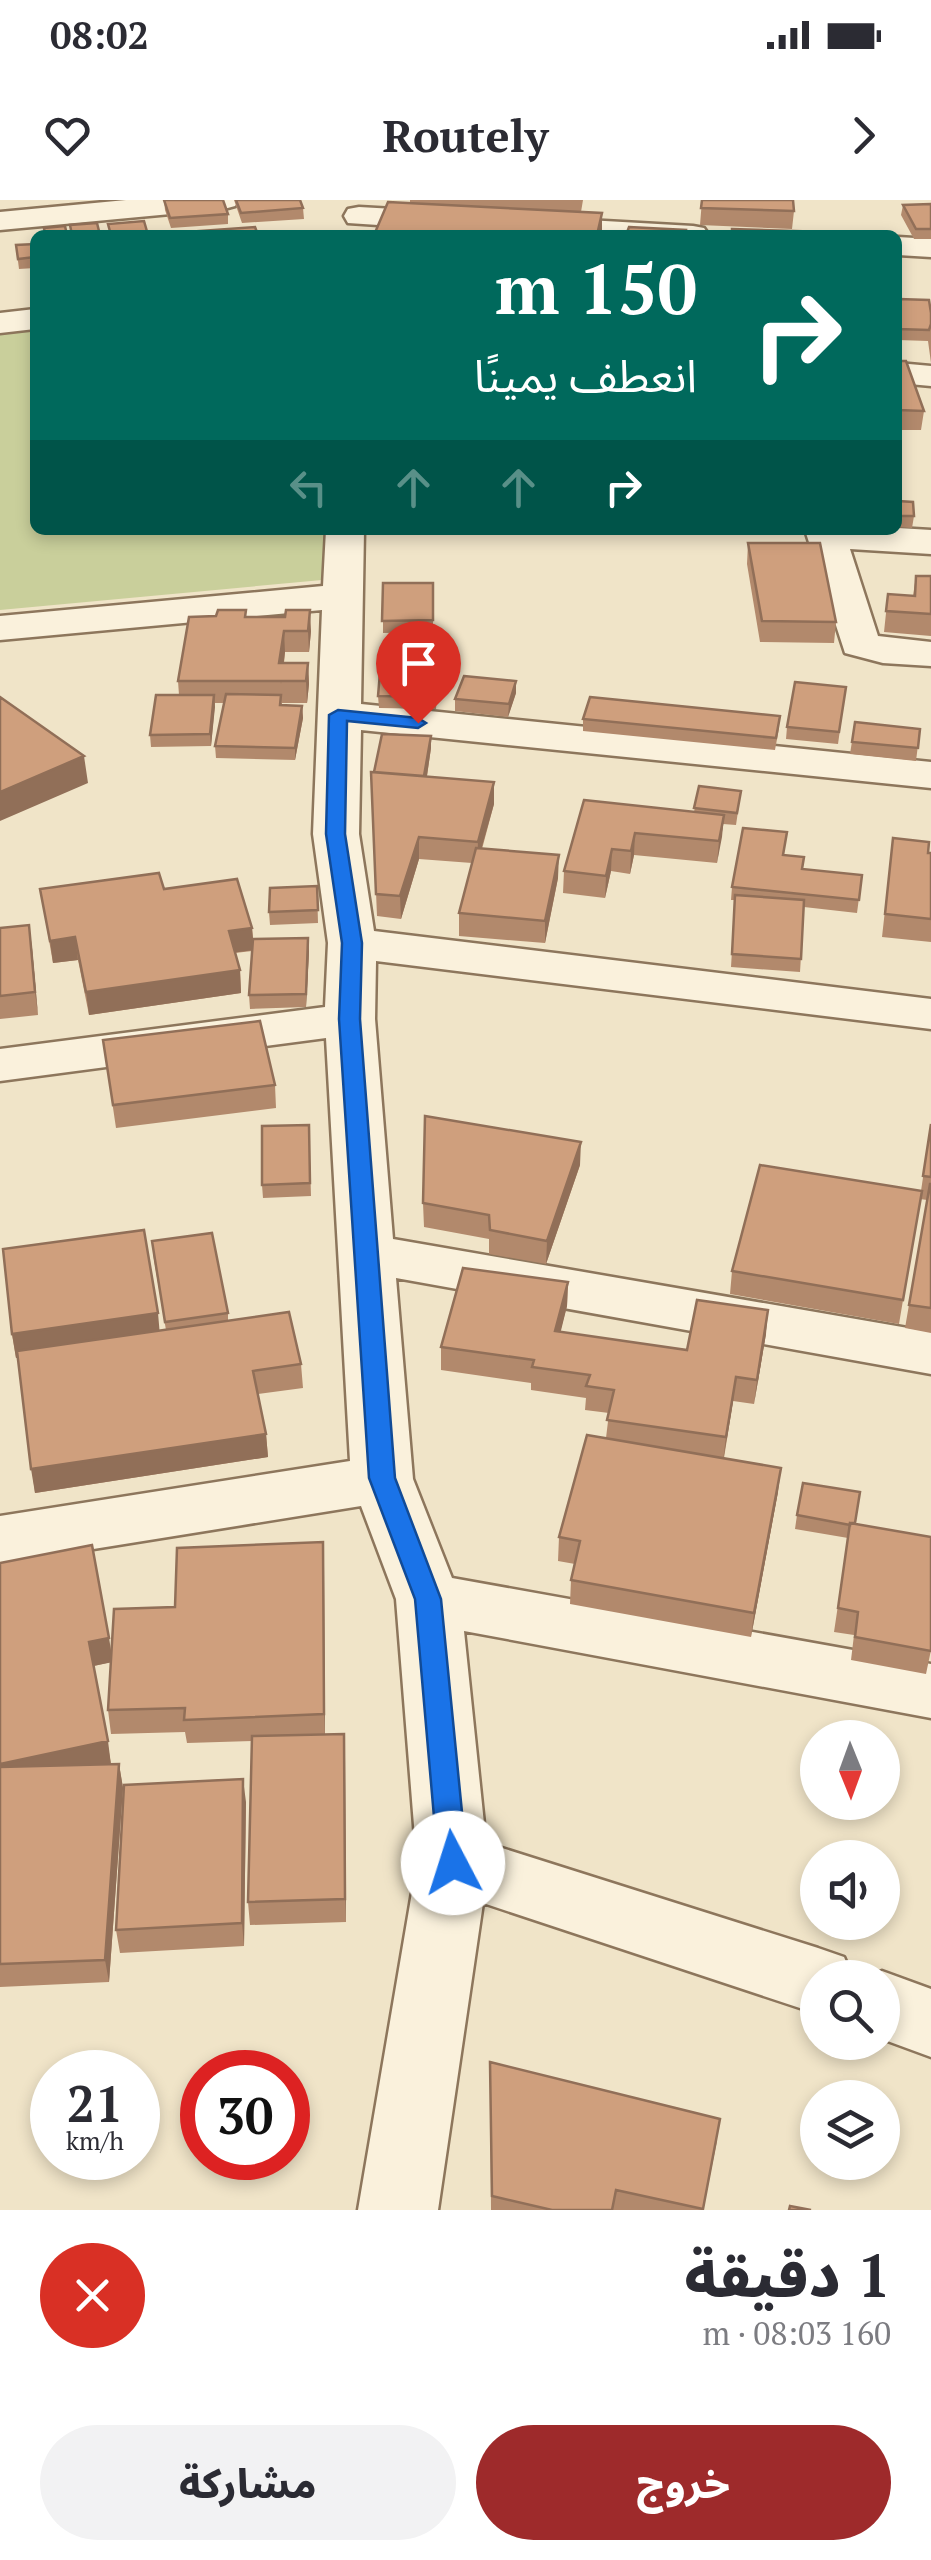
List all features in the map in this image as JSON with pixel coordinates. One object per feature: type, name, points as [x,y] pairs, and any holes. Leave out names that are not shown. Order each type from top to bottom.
[{"type":"street","points":[[0,221],[224,200]]},
{"type":"street","points":[[359,217],[600,230]]},
{"type":"street","points":[[902,246],[931,248]]},
{"type":"street","points":[[0,323],[30,320]]},
{"type":"street","points":[[902,373],[931,376]]},
{"type":"street","points":[[345,535],[336,834],[352,943],[350,1019],[382,1478],[428,1599],[453,1863],[398,2210]]},
{"type":"street","points":[[825,535],[860,644],[883,651],[931,654]]},
{"type":"street","points":[[848,535],[931,542]]},
{"type":"street","points":[[0,628],[343,596]]},
{"type":"street","points":[[338,715],[931,776]]},
{"type":"street","points":[[352,943],[931,1014]]},
{"type":"street","points":[[0,1065],[350,1019]]},
{"type":"street","points":[[368,1254],[931,1353]]},
{"type":"street","points":[[0,1540],[382,1478]]},
{"type":"street","points":[[428,1599],[931,1691]]},
{"type":"street","points":[[453,1863],[800,1975]]},
{"type":"street","points":[[900,2013],[931,2024]]},
{"type":"green space","points":[[30,331],[30,535],[325,535],[322,580],[0,610],[0,334]]},
{"type":"building","points":[[164,200],[223,200],[228,214],[170,218]]},
{"type":"building","points":[[236,200],[300,200],[303,208],[241,213]]},
{"type":"building","points":[[702,200],[793,200],[794,211],[701,208]]},
{"type":"building","points":[[388,202],[602,213],[598,230],[376,230]]},
{"type":"building","points":[[931,204],[931,229],[916,229],[903,205]]},
{"type":"building","points":[[144,221],[147,230],[110,230],[108,224]]},
{"type":"building","points":[[97,223],[99,230],[71,230],[70,225]]},
{"type":"building","points":[[65,226],[66,230],[44,230]]},
{"type":"building","points":[[255,227],[256,230],[213,230]]},
{"type":"building","points":[[629,227],[686,230],[628,230]]},
{"type":"building","points":[[30,244],[30,258],[18,259],[16,245]]},
{"type":"building","points":[[902,299],[929,300],[929,330],[902,329]]},
{"type":"building","points":[[902,361],[906,361],[924,411],[902,410]]},
{"type":"building","points":[[902,501],[913,502],[914,516],[902,516]]},
{"type":"building","points":[[748,543],[820,543],[836,622],[762,621]]},
{"type":"building","points":[[916,576],[931,576],[931,614],[886,611],[888,594],[915,596]]},
{"type":"building","points":[[383,583],[433,583],[433,620],[382,621]]},
{"type":"building","points":[[218,610],[246,610],[245,617],[285,617],[286,610],[310,610],[308,631],[284,631],[279,663],[308,663],[306,681],[178,681],[189,617],[216,616]]},
{"type":"building","points":[[382,649],[439,649],[436,697],[378,696]]},
{"type":"building","points":[[464,676],[516,681],[509,704],[455,699]]},
{"type":"building","points":[[795,682],[846,687],[839,732],[787,727]]},
{"type":"building","points":[[226,694],[281,695],[280,705],[302,706],[295,748],[215,746]]},
{"type":"building","points":[[156,695],[214,695],[210,734],[150,735]]},
{"type":"building","points":[[0,697],[84,756],[0,792]]},
{"type":"building","points":[[590,697],[780,716],[776,738],[583,719]]},
{"type":"building","points":[[855,722],[920,729],[918,748],[852,742]]},
{"type":"building","points":[[382,734],[431,736],[424,776],[374,772]]},
{"type":"building","points":[[371,772],[494,782],[478,842],[419,837],[400,896],[376,894]]},
{"type":"building","points":[[699,786],[741,791],[737,813],[694,808]]},
{"type":"building","points":[[584,800],[724,815],[719,841],[635,833],[631,851],[612,849],[606,876],[564,871]]},
{"type":"building","points":[[743,828],[787,832],[783,855],[804,857],[802,869],[862,875],[859,900],[732,887]]},
{"type":"building","points":[[893,838],[929,842],[931,919],[885,914]]},
{"type":"building","points":[[476,848],[559,855],[545,921],[459,913]]},
{"type":"building","points":[[159,873],[164,889],[237,879],[252,928],[229,931],[240,970],[86,992],[75,937],[50,941],[40,889]]},
{"type":"building","points":[[317,886],[318,910],[269,912],[270,888]]},
{"type":"building","points":[[735,895],[804,900],[801,959],[732,954]]},
{"type":"building","points":[[29,925],[35,992],[0,996],[0,928]]},
{"type":"building","points":[[308,938],[306,994],[249,995],[253,939]]},
{"type":"building","points":[[260,1021],[275,1085],[113,1105],[103,1040]]},
{"type":"building","points":[[425,1116],[581,1142],[547,1241],[490,1230],[489,1215],[423,1203]]},
{"type":"building","points":[[931,1124],[931,1177],[923,1176]]},
{"type":"building","points":[[309,1125],[310,1183],[262,1185],[262,1126]]},
{"type":"building","points":[[760,1165],[922,1191],[903,1300],[732,1271]]},
{"type":"building","points":[[931,1184],[931,1308],[909,1305]]},
{"type":"building","points":[[144,1230],[158,1313],[12,1334],[3,1249]]},
{"type":"building","points":[[212,1233],[228,1313],[165,1322],[152,1241]]},
{"type":"building","points":[[463,1268],[568,1282],[555,1331],[687,1350],[697,1300],[768,1310],[757,1380],[736,1377],[726,1437],[607,1420],[614,1390],[586,1386],[590,1375],[532,1367],[534,1360],[441,1347]]},
{"type":"building","points":[[289,1312],[301,1364],[253,1371],[266,1434],[31,1469],[17,1351]]},
{"type":"building","points":[[587,1435],[781,1468],[754,1613],[571,1580],[580,1541],[559,1537]]},
{"type":"building","points":[[803,1483],[860,1492],[855,1523],[797,1515]]},
{"type":"building","points":[[850,1523],[931,1537],[931,1651],[855,1637],[858,1612],[838,1608]]},
{"type":"building","points":[[323,1542],[324,1714],[184,1720],[185,1708],[108,1710],[114,1609],[175,1607],[177,1548]]},
{"type":"building","points":[[92,1545],[109,1638],[89,1642],[108,1741],[0,1764],[0,1563]]},
{"type":"building","points":[[344,1734],[345,1899],[248,1902],[252,1736]]},
{"type":"building","points":[[119,1764],[105,1960],[0,1964],[0,1767]]},
{"type":"building","points":[[243,1779],[242,1923],[116,1930],[124,1785]]},
{"type":"building","points":[[490,2062],[720,2119],[703,2209],[616,2190],[612,2210],[552,2210],[492,2196]]},
{"type":"route","points":[[418,723],[338,715],[336,834],[352,943],[350,1019],[382,1478],[428,1599],[453,1863]]}]
